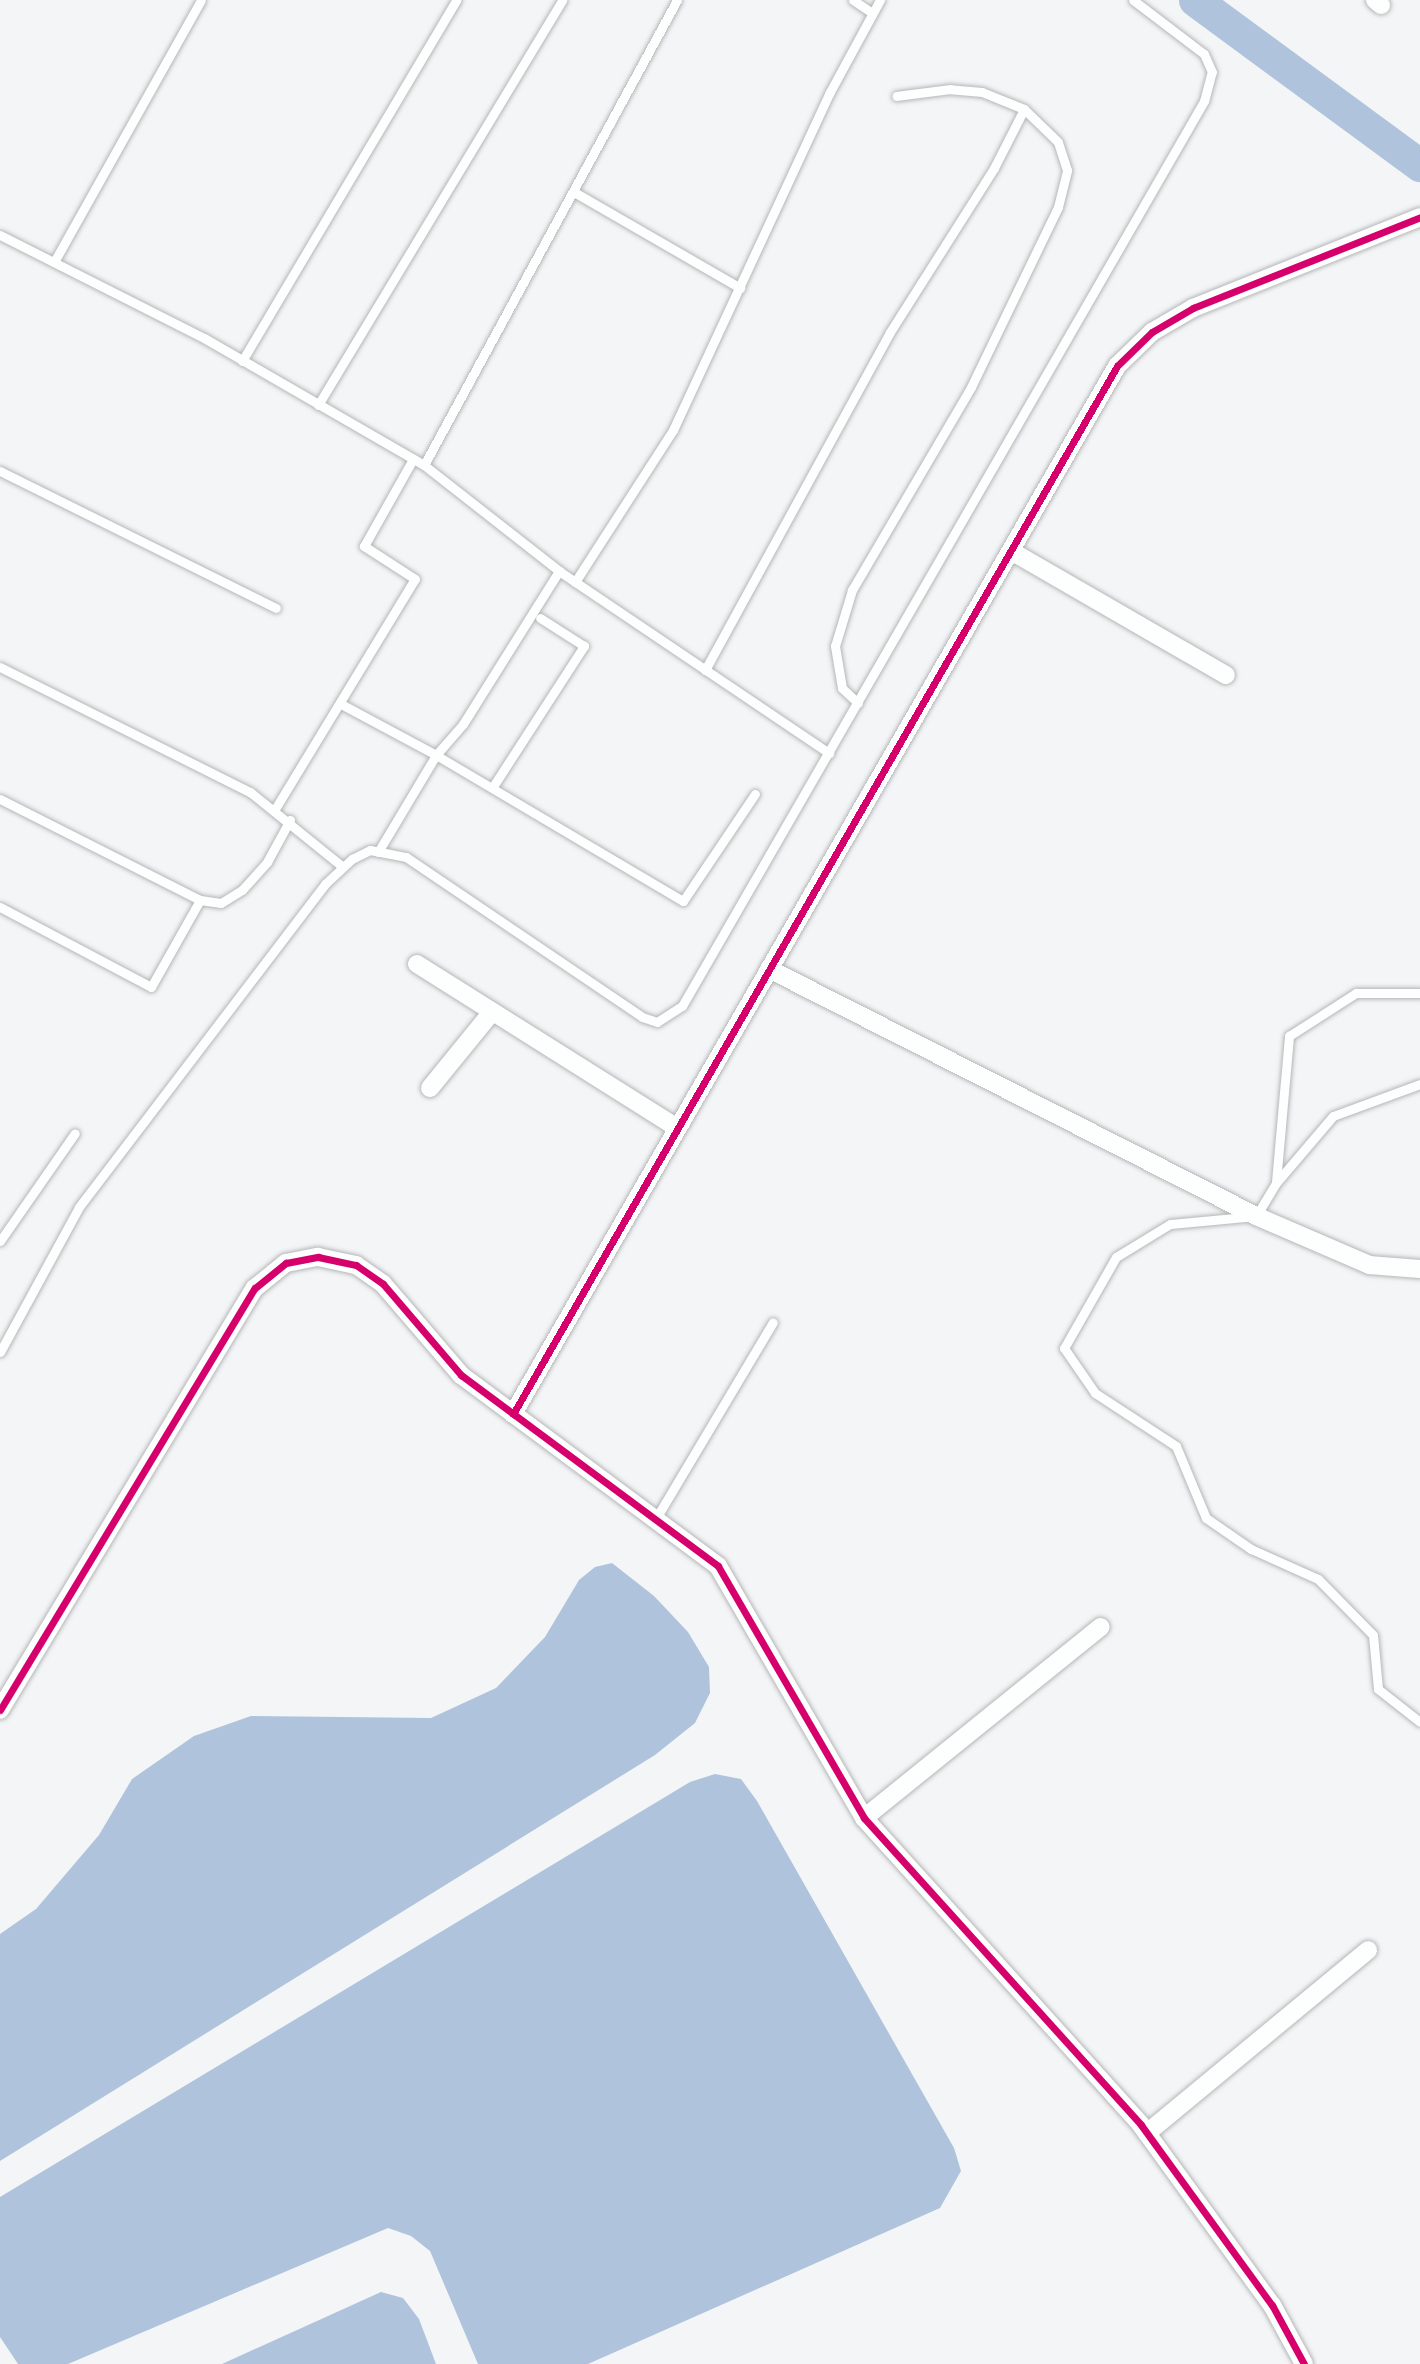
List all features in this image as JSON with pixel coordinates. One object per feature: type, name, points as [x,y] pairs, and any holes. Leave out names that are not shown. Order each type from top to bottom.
[{"type":"street","points":[[513,1414],[1117,366],[1152,332],[1193,308],[1420,217]]},
{"type":"street","points":[[1403,226],[1420,238]]},
{"type":"street","points":[[1011,551],[1226,675]]},
{"type":"street","points":[[417,964],[677,1128]]},
{"type":"street","points":[[769,969],[1256,1216],[1369,1265],[1420,1269]]},
{"type":"street","points":[[430,1088],[492,1012]]},
{"type":"street","points":[[0,1710],[255,1288],[286,1264],[317,1257],[356,1265],[383,1284],[460,1375],[718,1566],[864,1818],[1147,2133],[1272,2305],[1304,2364]]},
{"type":"street","points":[[864,1818],[1101,1627]]},
{"type":"street","points":[[1147,2133],[1368,1950]]},
{"type":"lane","points":[[54,262],[201,0]]},
{"type":"lane","points":[[242,360],[456,0]]},
{"type":"lane","points":[[318,405],[562,0]]},
{"type":"lane","points":[[424,466],[677,0]]},
{"type":"lane","points":[[853,0],[872,13]]},
{"type":"lane","points":[[575,582],[673,430],[830,92],[880,0]]},
{"type":"lane","points":[[0,1352],[79,1207],[343,867],[370,850],[406,857],[642,1017],[657,1021],[682,1006],[1210,86],[1212,72],[1204,54],[1133,0]]},
{"type":"lane","points":[[858,703],[842,688],[836,654],[841,618],[852,590],[971,387],[1058,207],[1066,170],[1058,142],[1024,109],[982,92],[961,90],[896,96]]},
{"type":"lane","points":[[705,670],[890,332],[994,167],[1024,109]]},
{"type":"lane","points":[[574,192],[740,288]]},
{"type":"lane","points":[[0,235],[242,360],[424,466],[559,571],[829,753]]},
{"type":"lane","points":[[275,809],[415,579],[364,546],[412,459]]},
{"type":"lane","points":[[0,471],[276,608]]},
{"type":"lane","points":[[379,852],[436,755],[463,724],[559,571]]},
{"type":"lane","points":[[494,785],[584,646],[540,618]]},
{"type":"lane","points":[[0,667],[250,792],[290,820],[343,867]]},
{"type":"lane","points":[[341,704],[494,785],[683,901],[755,794]]},
{"type":"lane","points":[[0,799],[200,900],[221,903],[242,890],[267,862],[290,820]]},
{"type":"lane","points":[[0,907],[151,988],[200,900]]},
{"type":"lane","points":[[1276,1183],[1289,1037],[1356,993],[1420,993]]},
{"type":"lane","points":[[1420,1084],[1333,1116],[1276,1183],[1256,1216],[1170,1224],[1116,1257],[1064,1348],[1095,1393],[1176,1446],[1206,1518],[1251,1549],[1318,1579],[1373,1635],[1378,1689],[1420,1722]]},
{"type":"lane","points":[[0,1241],[75,1133]]},
{"type":"lane","points":[[655,1520],[773,1322]]},
{"type":"water","points":[[612,1563],[654,1596],[688,1632],[709,1667],[710,1693],[695,1723],[655,1755],[0,2161],[0,1934],[36,1909],[99,1835],[132,1779],[194,1736],[251,1716],[431,1718],[496,1688],[545,1637],[579,1580],[595,1567]]},
{"type":"water","points":[[715,1774],[741,1779],[757,1801],[954,2148],[961,2171],[940,2208],[588,2364],[478,2364],[430,2251],[411,2236],[388,2228],[68,2364],[18,2364],[0,2337],[0,2197],[690,1782]]},
{"type":"water","points":[[381,2292],[403,2298],[419,2319],[436,2364],[222,2364]]},
{"type":"waterway","points":[[1195,0],[1420,165]]},
{"type":"cycle path","points":[[513,1414],[1117,366],[1152,332],[1193,308],[1420,217]]},
{"type":"cycle path","points":[[0,1710],[255,1288],[286,1263],[318,1257],[356,1265],[383,1284],[461,1375],[718,1566],[864,1818],[1141,2125],[1272,2305],[1304,2364]]}]
